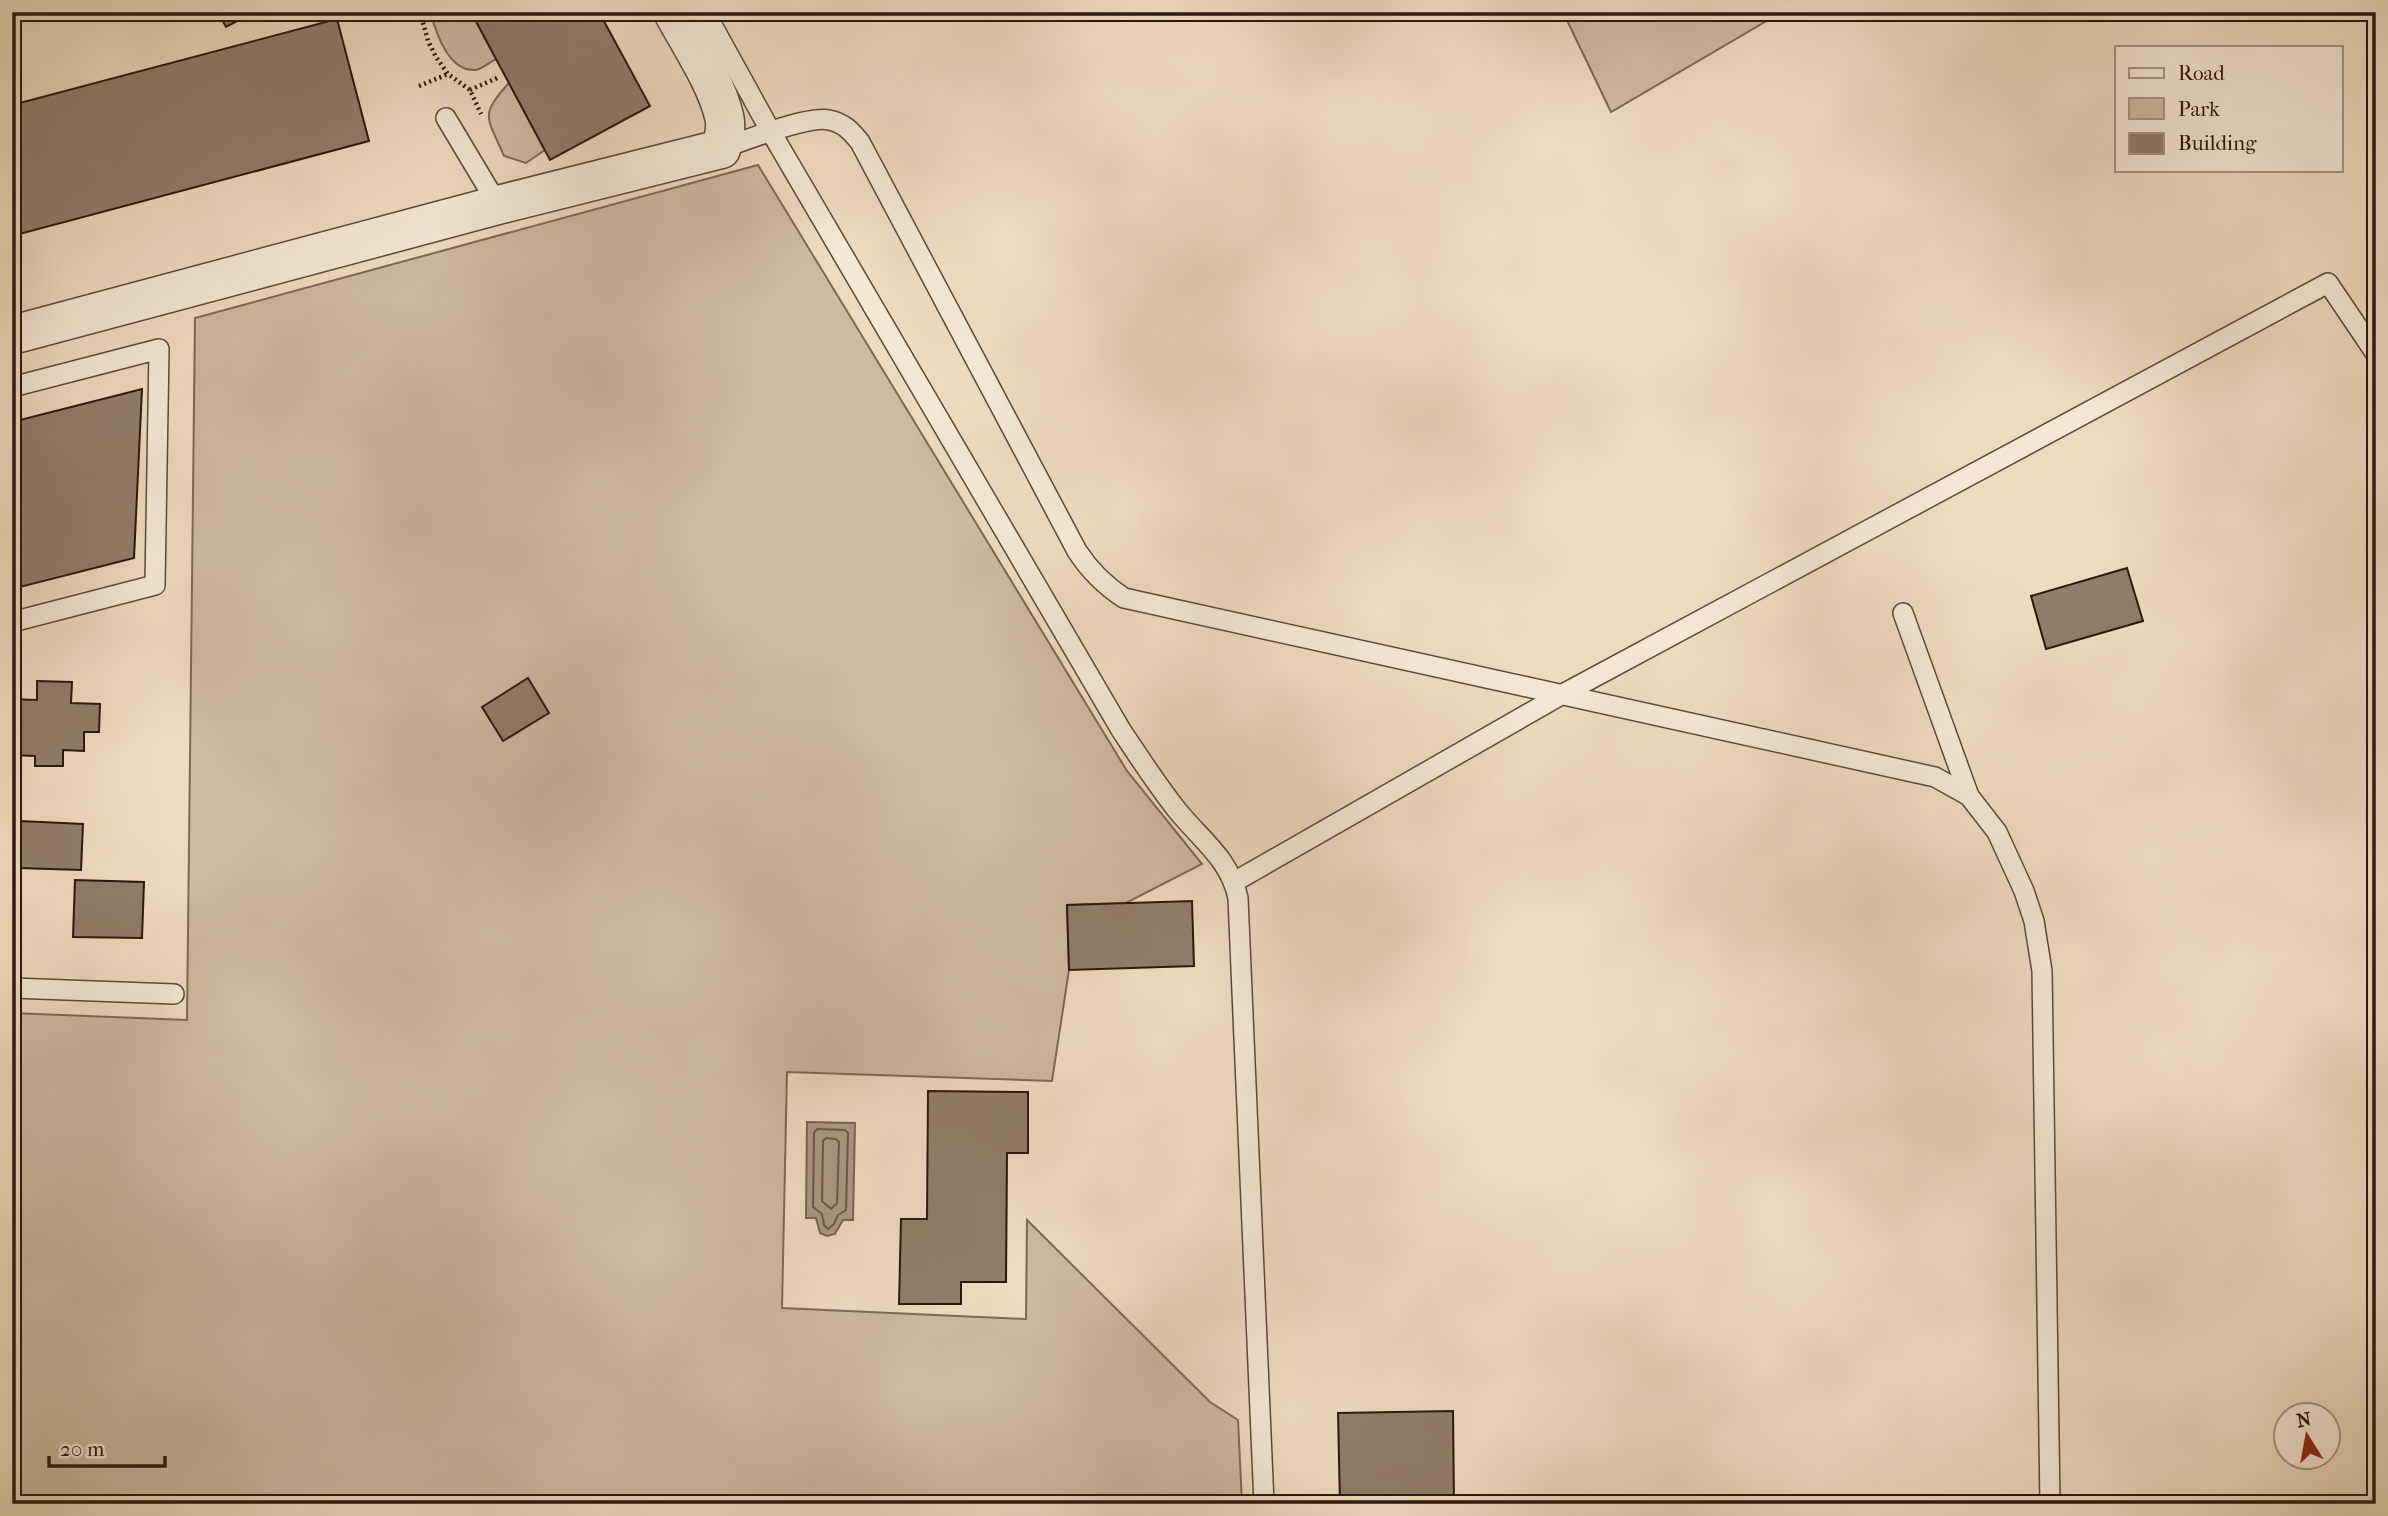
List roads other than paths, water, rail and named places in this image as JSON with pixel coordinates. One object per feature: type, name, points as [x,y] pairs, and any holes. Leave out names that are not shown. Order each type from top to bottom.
[{"type":"street","points":[[12,335],[498,205],[721,149],[726,131],[725,117],[713,88],[673,12]]},
{"type":"lane","points":[[705,12],[771,132],[1121,730],[1178,812],[1218,855],[1234,882],[1238,912],[1264,1504]]},
{"type":"lane","points":[[446,118],[498,205]]},
{"type":"lane","points":[[721,149],[771,132],[827,119],[848,127],[860,142],[1077,551],[1089,569],[1105,585],[1124,598],[1935,777],[1969,796]]},
{"type":"lane","points":[[1234,882],[1561,695],[2328,283],[2376,355]]},
{"type":"lane","points":[[12,387],[159,349],[155,585],[12,622]]},
{"type":"lane","points":[[1903,613],[1969,796],[1997,832],[2024,891],[2034,922],[2042,971],[2050,1504]]},
{"type":"lane","points":[[12,988],[174,994]]},
{"type":"water","points":[[807,1122],[855,1123],[853,1220],[843,1220],[835,1234],[827,1236],[820,1233],[816,1218],[806,1218]]}]
